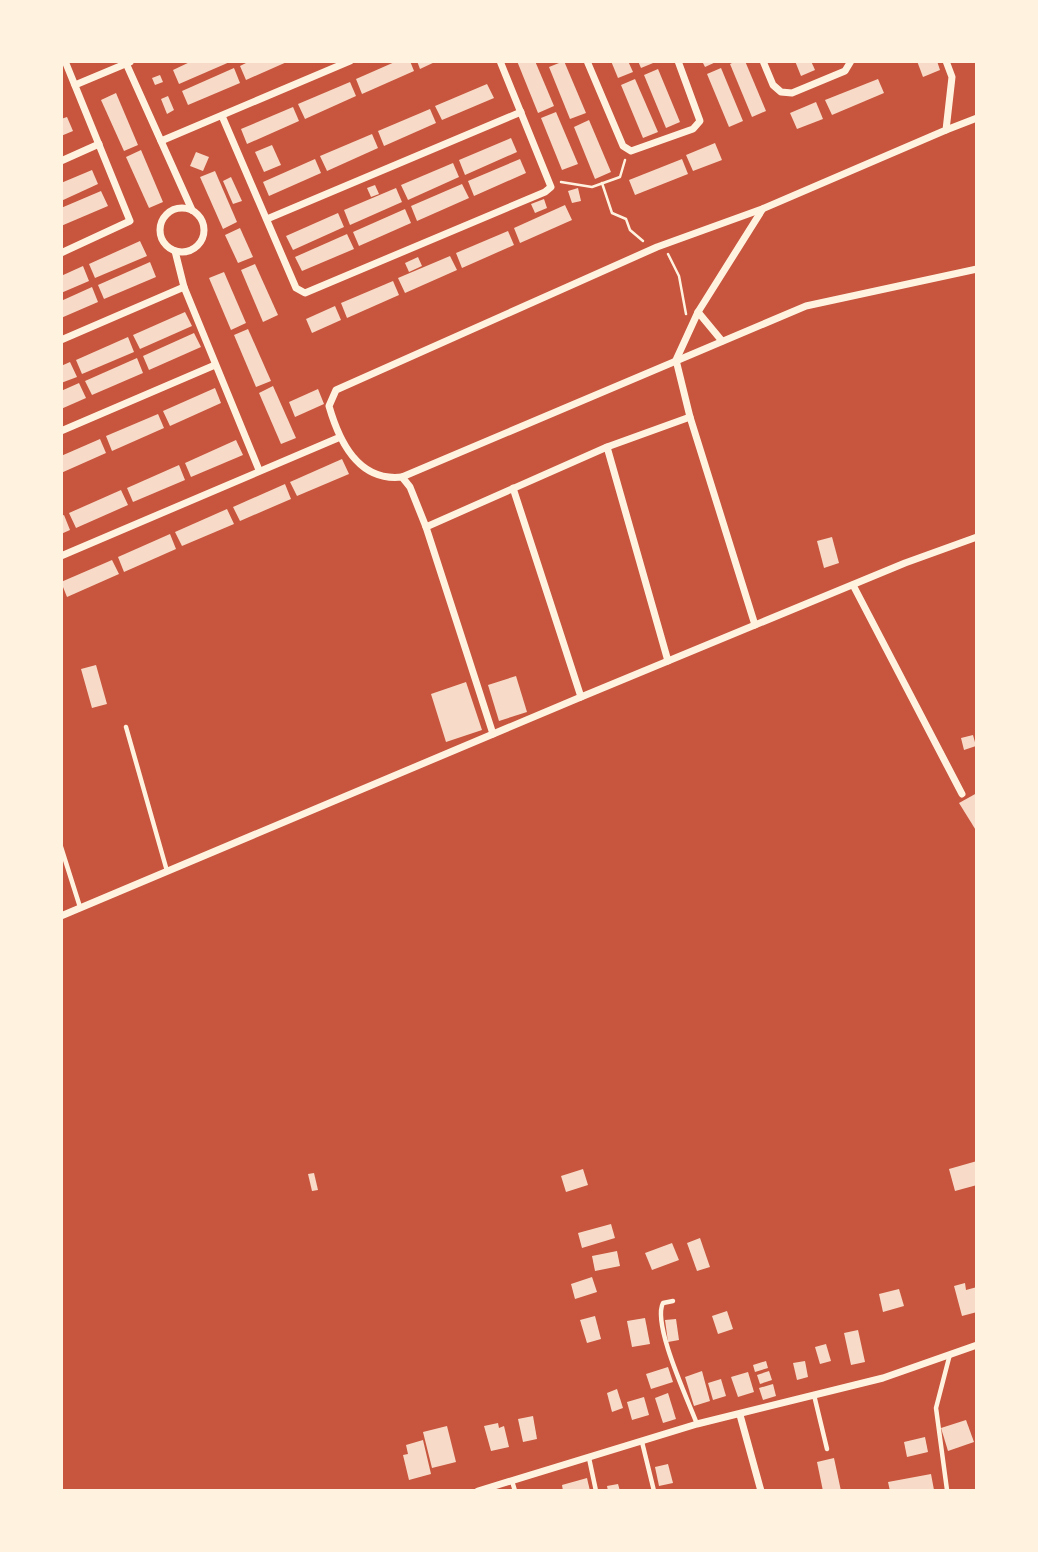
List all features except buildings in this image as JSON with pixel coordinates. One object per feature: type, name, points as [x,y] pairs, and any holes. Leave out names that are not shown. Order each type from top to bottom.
[{"type":"street","points":[[61,253],[130,223],[65,61]]},
{"type":"street","points":[[160,141],[350,61]]},
{"type":"street","points":[[222,116],[296,288],[305,293],[545,192],[551,187],[499,61]]},
{"type":"street","points":[[587,61],[628,150],[692,129],[700,121],[678,61]]},
{"type":"street","points":[[763,61],[773,85],[781,92],[792,93],[845,71],[851,62]]},
{"type":"street","points":[[946,61],[952,77],[946,130]]},
{"type":"street","points":[[75,85],[127,62],[192,210],[202,220],[204,234],[190,251],[175,251]]},
{"type":"street","points":[[267,219],[520,112]]},
{"type":"street","points":[[977,118],[762,209],[657,247],[336,390],[329,406],[338,438],[370,474],[387,479],[402,477],[806,306],[977,269]]},
{"type":"street","points":[[61,161],[99,145]]},
{"type":"street","points":[[192,210],[177,208],[161,222],[160,237],[175,251],[184,287],[259,470]]},
{"type":"street","points":[[755,625],[690,417],[676,360],[698,312],[762,209]]},
{"type":"street","points":[[61,340],[184,287]]},
{"type":"street","points":[[698,312],[722,341]]},
{"type":"street","points":[[61,431],[215,365]]},
{"type":"street","points":[[426,527],[607,447],[690,417]]},
{"type":"street","points":[[61,556],[338,438]]},
{"type":"street","points":[[607,447],[668,661]]},
{"type":"street","points":[[402,477],[410,487],[426,527],[493,734]]},
{"type":"street","points":[[513,488],[581,697]]},
{"type":"street","points":[[61,916],[755,625],[977,537]]},
{"type":"street","points":[[853,585],[962,794]]},
{"type":"street","points":[[478,1491],[697,1424],[883,1378],[977,1345]]},
{"type":"street","points":[[740,1415],[761,1491]]},
{"type":"lane","points":[[126,727],[167,872]]},
{"type":"lane","points":[[61,847],[80,908]]},
{"type":"lane","points":[[673,1301],[663,1303],[659,1310],[666,1342],[697,1424]]},
{"type":"lane","points":[[947,1490],[936,1408],[951,1353]]},
{"type":"lane","points":[[813,1394],[827,1449]]},
{"type":"lane","points":[[642,1441],[654,1491]]},
{"type":"lane","points":[[589,1457],[596,1491]]},
{"type":"lane","points":[[512,1480],[515,1491]]},
{"type":"path","points":[[550,181],[592,187],[620,177],[628,150]]}]
